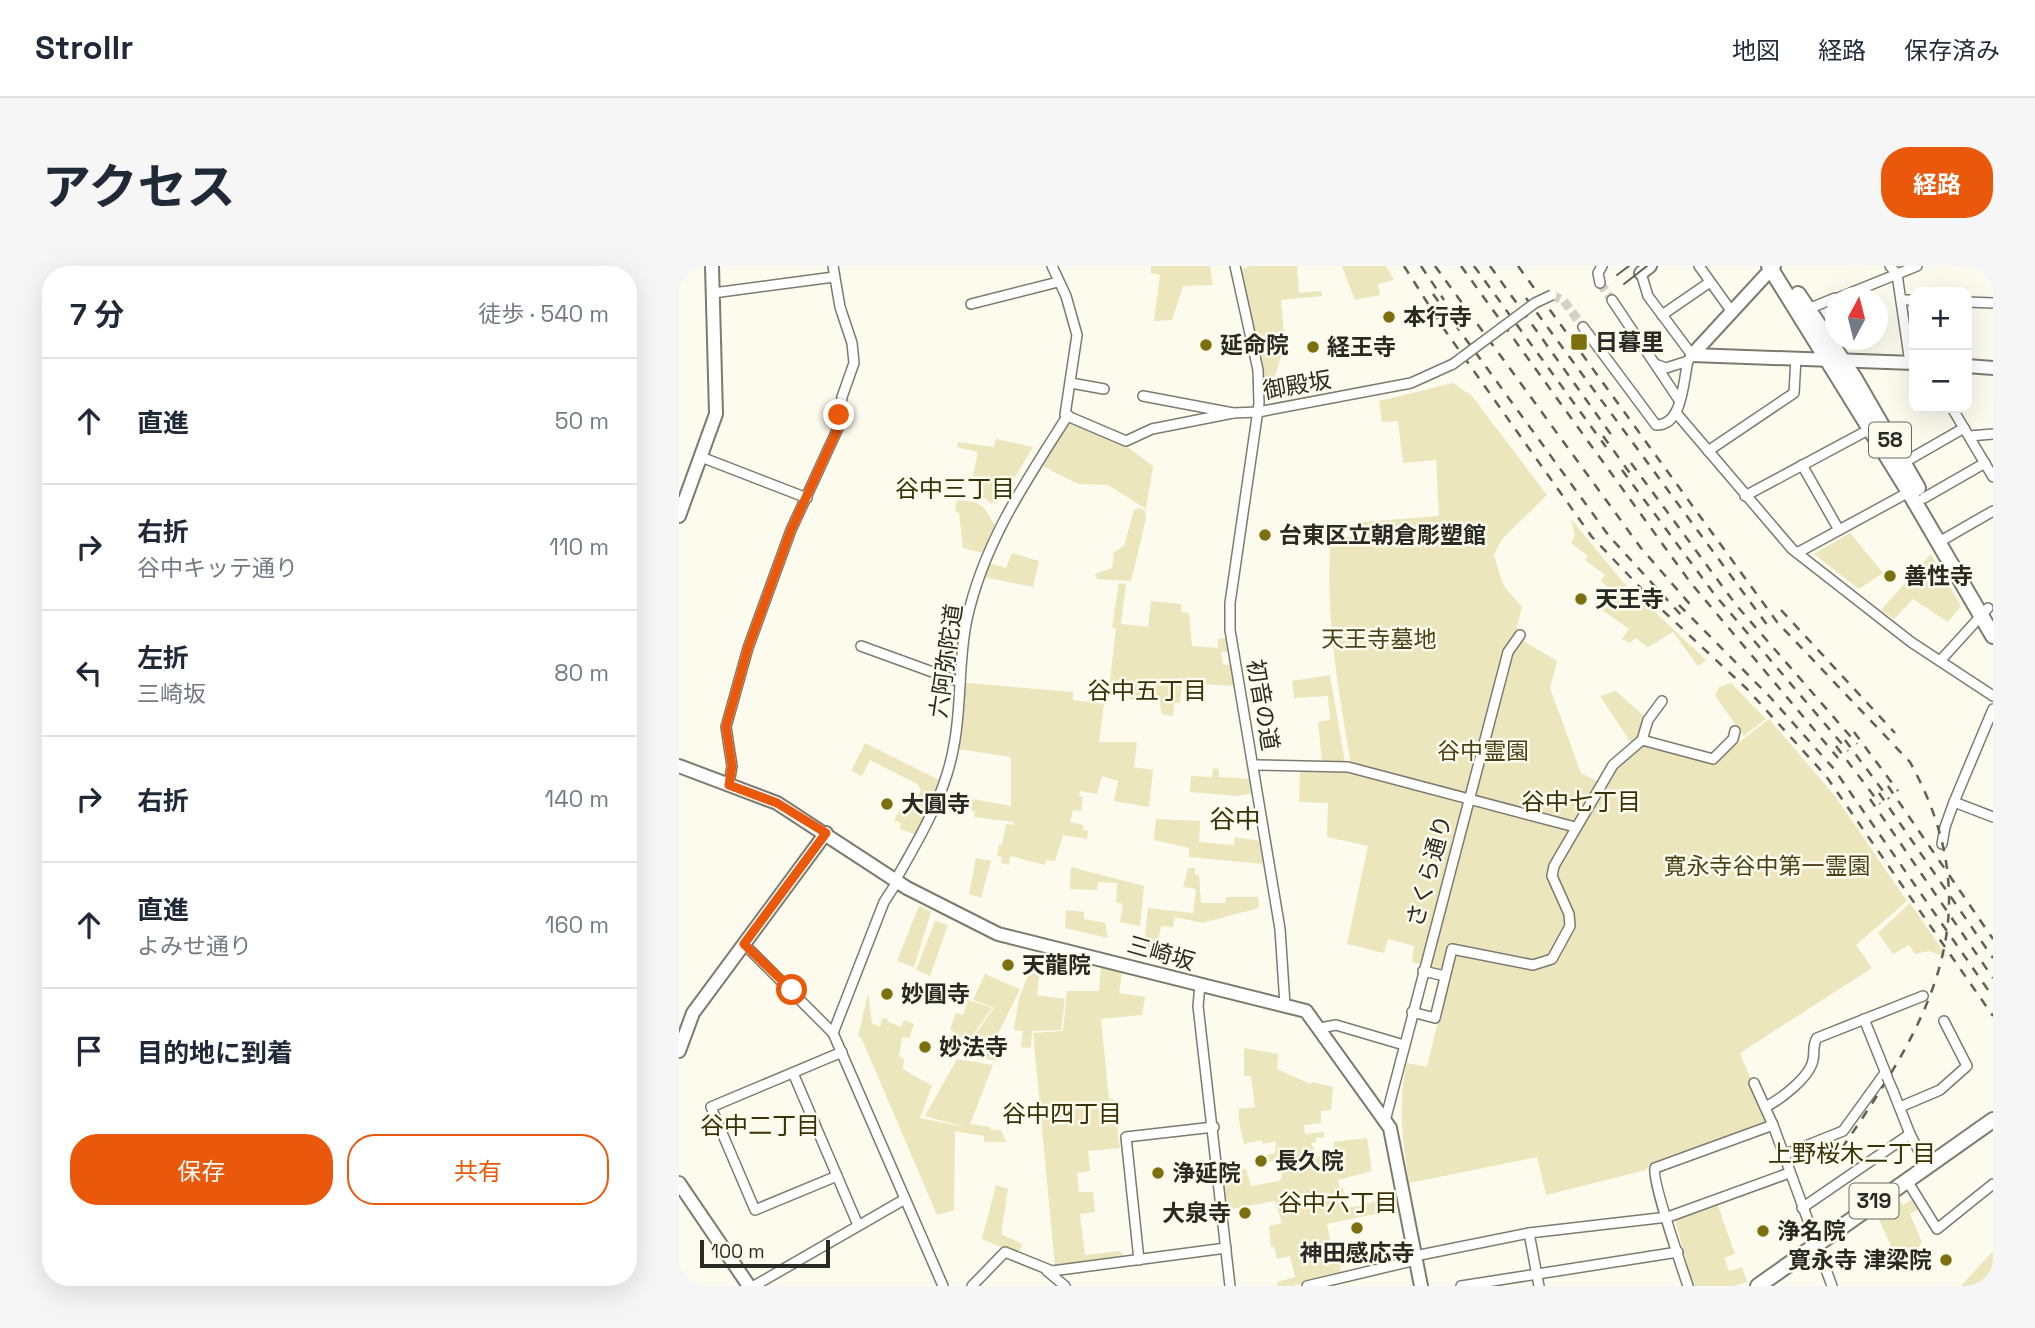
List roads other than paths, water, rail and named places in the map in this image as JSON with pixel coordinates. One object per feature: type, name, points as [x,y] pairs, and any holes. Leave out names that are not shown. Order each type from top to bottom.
[{"type":"main road","points":[[679,516],[716,414],[712,266]]},
{"type":"main road","points":[[1690,358],[1774,267]]},
{"type":"main road","name":"58","points":[[1774,267],[1808,309],[1870,429],[1943,540],[1987,614],[1993,636]]},
{"type":"main road","name":"58","points":[[1774,267],[1903,463],[1924,498],[1943,540]]},
{"type":"main road","points":[[1690,358],[1796,358],[1909,363]]},
{"type":"main road","points":[[1972,366],[1993,368]]},
{"type":"main road","name":"三崎坂","points":[[679,766],[777,803],[896,881],[1009,938],[1108,960],[1306,1011],[1385,1121],[1393,1137],[1421,1286]]},
{"type":"main road","points":[[679,1051],[693,1013],[826,833]]},
{"type":"main road","name":"319","points":[[1758,1286],[1816,1242],[1993,1120]]},
{"type":"main road","points":[[679,1183],[752,1286]]},
{"type":"street","points":[[734,787],[726,727],[791,530],[839,426],[842,397],[854,363],[852,343],[833,266]]},
{"type":"street","points":[[1052,266],[1066,296],[1077,335],[1066,415],[1126,441],[1152,429],[1233,413]]},
{"type":"street","name":"初音の道","points":[[1235,266],[1258,370],[1258,412],[1230,612],[1230,630],[1255,765],[1280,929],[1285,1005]]},
{"type":"street","points":[[1600,283],[1598,274],[1602,266]]},
{"type":"street","points":[[1699,266],[1732,312]]},
{"type":"street","points":[[1859,287],[1893,270],[1917,266]]},
{"type":"street","points":[[1583,327],[1656,425],[1665,424],[1677,414],[1690,358],[1645,290],[1646,269]]},
{"type":"street","points":[[1893,270],[1910,350]]},
{"type":"street","points":[[713,293],[834,277]]},
{"type":"street","points":[[971,304],[1058,282]]},
{"type":"street","points":[[1662,316],[1710,282]]},
{"type":"street","name":"御殿坂","points":[[1143,396],[1233,413],[1258,412],[1411,383],[1453,364],[1535,303],[1552,295]]},
{"type":"street","points":[[1612,300],[1658,365],[1679,401]]},
{"type":"street","points":[[1901,300],[1909,300]]},
{"type":"street","points":[[1972,302],[1993,303]]},
{"type":"street","points":[[1808,309],[1825,303]]},
{"type":"street","points":[[1658,365],[1666,368],[1690,358]]},
{"type":"street","points":[[1708,452],[1794,393],[1796,358]]},
{"type":"street","points":[[1070,384],[1104,389]]},
{"type":"street","points":[[1955,413],[1993,477]]},
{"type":"street","points":[[1677,414],[1745,496],[1797,553],[1940,661],[1993,696]]},
{"type":"street","name":"六阿弥陀道","points":[[834,1032],[884,902],[935,807],[953,754],[967,619],[993,540],[1019,491],[1066,415]]},
{"type":"street","points":[[1745,496],[1870,429]]},
{"type":"street","points":[[1903,463],[1967,432],[1993,434]]},
{"type":"street","points":[[701,457],[807,498]]},
{"type":"street","points":[[1924,498],[1985,463]]},
{"type":"street","points":[[1802,466],[1839,530]]},
{"type":"street","points":[[1797,553],[1909,492]]},
{"type":"street","points":[[1943,540],[1993,511]]},
{"type":"street","points":[[1940,661],[1987,614]]},
{"type":"street","name":"さくら通り","points":[[1385,1121],[1508,652],[1520,635]]},
{"type":"street","points":[[860,646],[960,682]]},
{"type":"street","points":[[1412,1012],[1435,1018],[1454,948],[1533,965],[1552,959],[1570,926],[1569,914],[1552,876],[1554,866],[1601,783],[1613,765],[1642,740],[1648,720],[1662,701]]},
{"type":"street","points":[[1942,844],[1954,802],[1993,709]]},
{"type":"street","points":[[1642,740],[1713,758],[1733,739],[1735,731]]},
{"type":"street","points":[[1255,765],[1348,767],[1575,827]]},
{"type":"street","points":[[1954,802],[1993,817]]},
{"type":"street","points":[[744,944],[834,1032],[943,1286]]},
{"type":"street","points":[[1423,971],[1445,976]]},
{"type":"street","points":[[1200,985],[1198,1006],[1214,1127],[1230,1286]]},
{"type":"street","points":[[1765,1107],[1783,1098],[1813,1062],[1813,1043],[1817,1038],[1923,996]]},
{"type":"street","points":[[1864,1019],[1910,1134],[1926,1165]]},
{"type":"street","points":[[1900,1107],[1940,1090],[1967,1066],[1944,1021]]},
{"type":"street","points":[[1320,1028],[1336,1025],[1404,1045]]},
{"type":"street","points":[[837,1176],[755,1210],[711,1107],[842,1052]]},
{"type":"street","points":[[793,1073],[858,1225]]},
{"type":"street","points":[[1783,1155],[1843,1131],[1886,1075]]},
{"type":"street","points":[[1753,1083],[1773,1125],[1832,1286]]},
{"type":"street","points":[[1688,1286],[1668,1217],[1653,1179],[1654,1168],[1773,1125]]},
{"type":"street","points":[[1139,1260],[1126,1137],[1214,1127]]},
{"type":"street","points":[[1802,1208],[1910,1134]]},
{"type":"street","points":[[1307,1286],[1529,1233],[1668,1217],[1789,1173]]},
{"type":"street","points":[[1906,1179],[1937,1229],[1993,1184]]},
{"type":"street","points":[[752,1286],[905,1199]]},
{"type":"street","points":[[1529,1233],[1539,1286]]},
{"type":"street","points":[[1047,1271],[1226,1248]]},
{"type":"street","points":[[972,1286],[1005,1252],[1047,1271],[1065,1286]]},
{"type":"street","points":[[1461,1286],[1678,1252]]},
{"type":"tunnel","points":[[1600,283],[1612,300]]},
{"type":"tunnel","points":[[1552,295],[1564,301],[1583,327]]},
{"type":"tram line","points":[[1617,275],[1629,266]]},
{"type":"tram line","points":[[1624,284],[1647,266]]},
{"type":"railway","points":[[1404,266],[1444,329],[1592,537],[1659,607],[1747,689],[1826,776],[1993,1016]]},
{"type":"railway","points":[[1421,266],[1444,300]]},
{"type":"railway","points":[[1435,266],[1641,548],[1695,610]]},
{"type":"railway","points":[[1461,266],[1690,582],[1838,758]]},
{"type":"railway","points":[[1474,266],[1606,447]]},
{"type":"railway","points":[[1490,266],[1615,440]]},
{"type":"railway","points":[[1518,266],[1777,622],[1910,762],[1935,817],[1947,868],[1948,916],[1940,963],[1925,1009],[1902,1054],[1842,1148]]},
{"type":"railway","points":[[1433,294],[1609,536],[1681,615]]},
{"type":"railway","points":[[1526,298],[1768,626]]},
{"type":"railway","points":[[1603,436],[1632,476]]},
{"type":"railway","points":[[1631,463],[1737,606],[1857,744]]},
{"type":"railway","points":[[1622,470],[1715,595],[1848,751]]},
{"type":"railway","points":[[1679,605],[1770,697],[1834,769],[1993,997]]},
{"type":"railway","points":[[1781,610],[1895,733]]},
{"type":"railway","points":[[1854,732],[1898,791]]},
{"type":"railway","points":[[1845,740],[1889,799]]},
{"type":"railway","points":[[1836,746],[1880,804]]},
{"type":"railway","points":[[1888,786],[1993,939]]},
{"type":"railway","points":[[1879,793],[1993,958]]},
{"type":"railway","points":[[1870,799],[1993,978]]},
{"type":"place","name":"本行寺","points":[[1389,317]]},
{"type":"place","name":"日暮里","points":[[1579,342]]},
{"type":"place","name":"延命院","points":[[1206,345]]},
{"type":"place","name":"経王寺","points":[[1313,347]]},
{"type":"place","name":"台東区立朝倉彫塑館","points":[[1265,535]]},
{"type":"place","name":"善性寺","points":[[1890,576]]},
{"type":"place","name":"天王寺","points":[[1581,599]]},
{"type":"place","name":"大圓寺","points":[[887,804]]},
{"type":"place","name":"天龍院","points":[[1008,965]]},
{"type":"place","name":"妙圓寺","points":[[887,994]]},
{"type":"place","name":"妙法寺","points":[[925,1047]]},
{"type":"place","name":"長久院","points":[[1261,1161]]},
{"type":"place","name":"浄延院","points":[[1158,1173]]},
{"type":"place","name":"大泉寺","points":[[1245,1213]]},
{"type":"place","name":"神田感応寺","points":[[1357,1228]]},
{"type":"place","name":"浄名院","points":[[1763,1231]]},
{"type":"place","name":"寛永寺 津梁院","points":[[1946,1260]]},
{"type":"district","name":"谷中三丁目","points":[[955,489]]},
{"type":"district","name":"谷中五丁目","points":[[1147,691]]},
{"type":"district","name":"谷中七丁目","points":[[1581,802]]},
{"type":"district","name":"谷中","points":[[1235,819]]},
{"type":"district","name":"谷中四丁目","points":[[1062,1114]]},
{"type":"district","name":"谷中二丁目","points":[[760,1126]]},
{"type":"district","name":"上野桜木二丁目","points":[[1852,1154]]},
{"type":"district","name":"谷中六丁目","points":[[1338,1203]]},
{"type":"park label","name":"天王寺墓地","points":[[1379,639]]},
{"type":"park label","name":"谷中霊園","points":[[1483,751]]},
{"type":"park label","name":"寛永寺谷中第一霊園","points":[[1767,866]]}]
